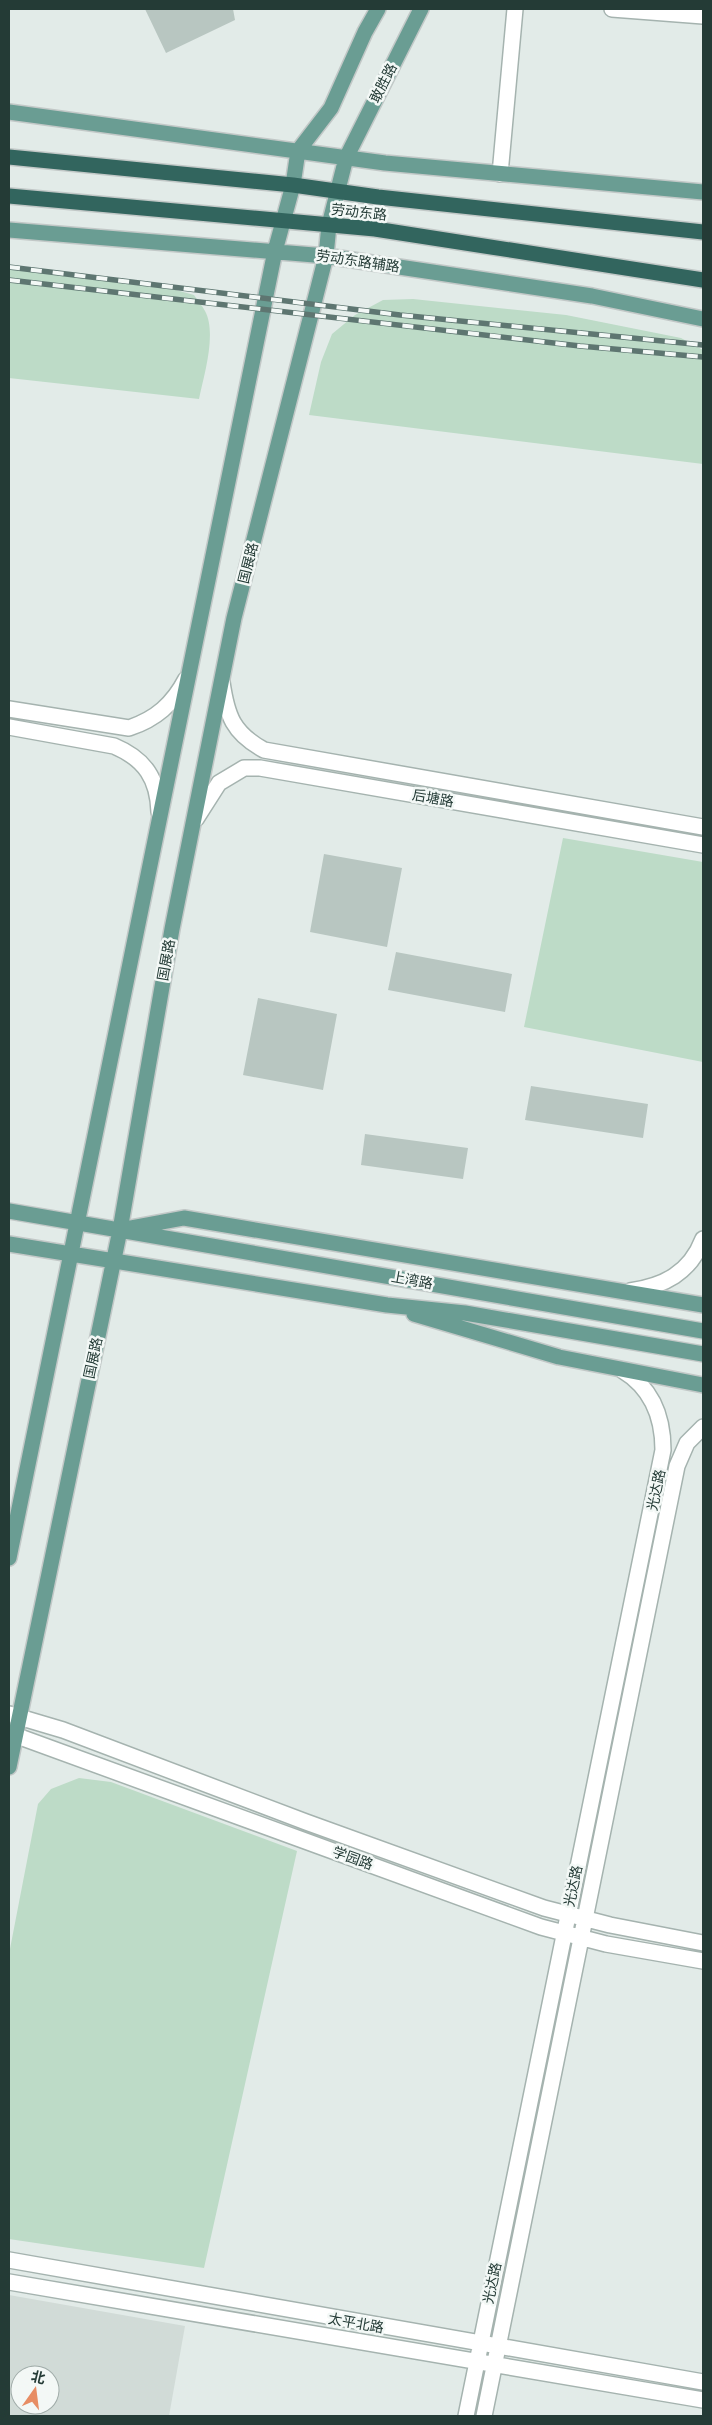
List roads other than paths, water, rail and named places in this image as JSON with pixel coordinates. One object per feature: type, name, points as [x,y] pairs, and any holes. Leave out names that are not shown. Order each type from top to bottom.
[{"type":"highway","name":"劳动东路","points":[[15,158],[293,185],[336,192],[703,232]]},
{"type":"highway","name":"劳动东路","points":[[13,196],[374,229],[703,280]]},
{"type":"main road","points":[[9,1558],[275,251],[293,185],[298,151],[331,108],[365,32],[378,9]]},
{"type":"main road","name":"敢胜路","points":[[346,158],[421,9]]},
{"type":"main road","points":[[9,112],[346,158],[703,192]]},
{"type":"main road","name":"国展路","points":[[9,1767],[14,1715],[120,1230],[172,929],[221,679],[234,618],[326,256],[329,225],[346,158]]},
{"type":"main road","name":"劳动东路辅路","points":[[9,230],[326,256],[592,296],[703,319]]},
{"type":"main road","name":"上湾路","points":[[9,1211],[703,1331]]},
{"type":"main road","name":"上湾路","points":[[120,1230],[184,1218],[703,1305]]},
{"type":"main road","name":"上湾路","points":[[9,1244],[387,1305],[465,1313],[703,1354]]},
{"type":"main road","name":"上湾路","points":[[387,1305],[559,1357],[703,1385]]},
{"type":"street","points":[[500,174],[515,9]]},
{"type":"street","points":[[612,9],[703,16]]},
{"type":"street","points":[[9,709],[129,728],[145,723],[172,703],[188,676]]},
{"type":"street","name":"后塘路","points":[[221,679],[228,714],[236,729],[248,741],[264,750],[703,827]]},
{"type":"street","points":[[9,727],[114,746],[127,751],[147,770],[155,783],[158,797],[158,822]]},
{"type":"street","name":"后塘路","points":[[191,829],[204,804],[219,783],[244,768],[282,772],[703,845]]},
{"type":"street","points":[[626,1292],[655,1287],[669,1281],[692,1260],[703,1239]]},
{"type":"street","name":"光达路","points":[[466,2416],[663,1450],[663,1429],[650,1395],[634,1377],[622,1370]]},
{"type":"street","name":"光达路","points":[[484,2416],[677,1466],[687,1444],[703,1427]]},
{"type":"street","name":"学园路","points":[[14,1715],[63,1730],[371,1846],[567,1915],[703,1943]]},
{"type":"street","name":"学园路","points":[[12,1734],[520,1920],[563,1934],[627,1949],[703,1961]]},
{"type":"street","name":"太平北路","points":[[9,2260],[703,2382]]},
{"type":"street","name":"太平北路","points":[[9,2282],[703,2400]]},
{"type":"railway","points":[[9,267],[400,315],[703,345]]},
{"type":"railway","points":[[9,280],[580,346],[703,357]]}]
